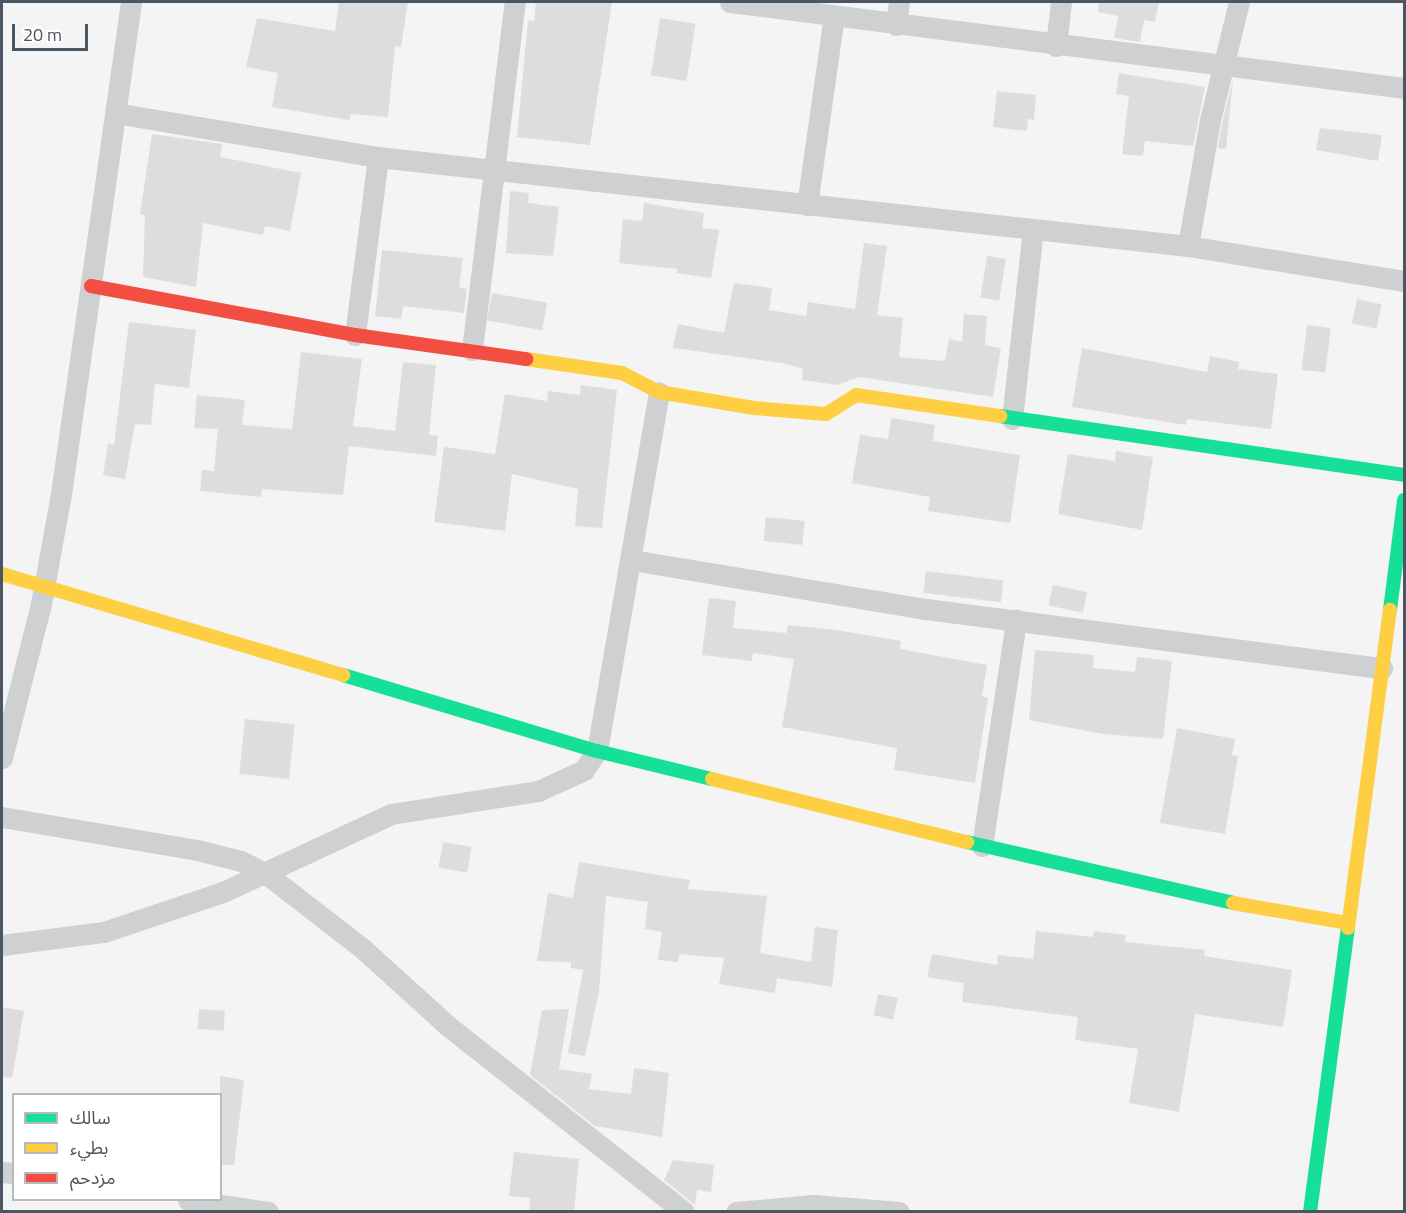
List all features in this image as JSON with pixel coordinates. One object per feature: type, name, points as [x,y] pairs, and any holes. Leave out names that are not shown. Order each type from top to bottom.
[{"type":"street","points":[[2,758],[45,585],[131,2]]},
{"type":"street","points":[[472,351],[515,2]]},
{"type":"street","points":[[730,2],[1056,46],[1404,88]]},
{"type":"street","points":[[896,25],[900,2]]},
{"type":"street","points":[[1056,46],[1061,2]]},
{"type":"street","points":[[1188,246],[1239,2]]},
{"type":"street","points":[[807,205],[834,16]]},
{"type":"street","points":[[115,113],[378,157],[1188,246],[1404,281]]},
{"type":"street","points":[[355,334],[378,157]]},
{"type":"street","points":[[1012,419],[1033,229]]},
{"type":"street","points":[[91,285],[355,334],[630,375],[658,392],[820,414],[856,395],[1404,475]]},
{"type":"street","points":[[2,945],[104,932],[265,873],[391,814],[538,791],[565,782],[584,770],[597,751],[632,560],[658,392]]},
{"type":"street","points":[[1310,1212],[1404,500]]},
{"type":"street","points":[[632,560],[1016,620],[1382,668]]},
{"type":"street","points":[[2,573],[362,684],[597,751],[1161,890],[1348,923]]},
{"type":"street","points":[[982,846],[1016,620]]},
{"type":"street","points":[[2,817],[197,850],[242,861],[265,873],[362,948],[448,1026],[684,1212]]},
{"type":"street","points":[[195,1201],[268,1212]]},
{"type":"street","points":[[736,1212],[820,1208],[899,1212]]},
{"type":"building","points":[[339,2],[408,2],[401,47],[395,46],[388,117],[351,114],[349,120],[272,107],[278,73],[246,67],[257,18],[335,31]]},
{"type":"building","points":[[536,2],[612,2],[590,145],[517,137],[528,20],[534,21]]},
{"type":"building","points":[[1099,2],[1159,2],[1155,22],[1144,20],[1140,42],[1114,38],[1118,16],[1098,12]]},
{"type":"building","points":[[660,18],[696,24],[686,81],[651,75]]},
{"type":"building","points":[[1119,73],[1205,87],[1193,146],[1145,141],[1143,156],[1122,154],[1129,96],[1116,94]]},
{"type":"building","points":[[1233,79],[1226,149],[1218,148],[1222,123]]},
{"type":"building","points":[[997,91],[1036,95],[1034,120],[1028,119],[1027,131],[993,127]]},
{"type":"building","points":[[1320,128],[1382,135],[1378,161],[1316,150]]},
{"type":"building","points":[[152,134],[222,144],[220,157],[301,173],[290,231],[265,226],[263,235],[203,223],[196,287],[143,277],[145,215],[140,214]]},
{"type":"building","points":[[510,191],[529,193],[528,203],[559,207],[553,256],[506,253]]},
{"type":"building","points":[[644,203],[704,213],[702,228],[719,230],[711,278],[677,273],[677,269],[619,263],[623,219],[642,221]]},
{"type":"building","points":[[864,243],[887,246],[877,315],[903,318],[899,357],[945,361],[949,339],[962,342],[964,314],[987,316],[985,345],[1001,348],[993,397],[859,377],[837,385],[802,380],[803,369],[783,363],[673,348],[678,324],[724,333],[734,283],[772,288],[769,310],[806,316],[808,302],[855,309]]},
{"type":"building","points":[[382,250],[463,258],[459,287],[467,289],[464,313],[403,306],[401,319],[375,316]]},
{"type":"building","points":[[987,256],[1006,259],[999,300],[980,297]]},
{"type":"building","points":[[492,293],[547,303],[542,330],[487,321]]},
{"type":"building","points":[[1357,299],[1381,304],[1376,329],[1352,323]]},
{"type":"building","points":[[129,322],[196,330],[189,388],[155,384],[151,425],[135,424],[125,479],[103,475],[108,444],[114,445]]},
{"type":"building","points":[[1307,325],[1331,328],[1325,373],[1302,370]]},
{"type":"building","points":[[1082,348],[1207,372],[1210,356],[1239,362],[1238,369],[1278,374],[1271,429],[1187,419],[1186,425],[1072,407]]},
{"type":"building","points":[[301,352],[362,359],[353,426],[395,431],[403,362],[436,365],[429,435],[438,436],[436,456],[349,446],[343,495],[262,489],[261,497],[200,491],[202,470],[214,471],[218,429],[194,428],[197,395],[245,400],[242,425],[292,429]]},
{"type":"building","points":[[581,385],[617,390],[602,528],[575,526],[578,489],[512,474],[505,531],[434,522],[444,447],[495,454],[505,394],[547,401],[548,391],[580,395]]},
{"type":"building","points":[[891,418],[935,425],[933,441],[1020,455],[1010,523],[928,511],[930,497],[852,483],[860,435],[888,439]]},
{"type":"building","points":[[1116,451],[1153,457],[1142,530],[1058,514],[1068,454],[1115,461]]},
{"type":"building","points":[[766,517],[805,521],[802,545],[763,541]]},
{"type":"building","points":[[926,571],[1003,581],[1001,602],[923,593]]},
{"type":"building","points":[[1053,585],[1087,592],[1083,613],[1049,606]]},
{"type":"building","points":[[709,598],[736,601],[733,628],[786,633],[788,625],[836,630],[901,641],[900,649],[987,665],[982,696],[988,698],[975,783],[894,770],[897,748],[782,727],[794,659],[753,653],[752,661],[702,655]]},
{"type":"building","points":[[1035,650],[1094,655],[1093,668],[1135,672],[1137,657],[1172,661],[1163,739],[1103,734],[1029,720]]},
{"type":"building","points":[[245,719],[295,724],[289,779],[239,774]]},
{"type":"building","points":[[1177,728],[1235,739],[1232,755],[1238,756],[1225,834],[1160,823]]},
{"type":"building","points":[[443,842],[472,847],[467,873],[438,868]]},
{"type":"building","points":[[579,862],[690,880],[688,889],[767,896],[760,953],[811,962],[815,927],[838,930],[832,987],[777,978],[775,993],[719,984],[724,958],[679,954],[678,962],[658,960],[662,932],[645,929],[648,902],[606,896],[599,992],[585,1056],[568,1053],[583,970],[571,968],[571,962],[537,961],[548,893],[573,898]]},
{"type":"building","points":[[1036,931],[1093,937],[1094,931],[1126,935],[1125,942],[1205,950],[1204,956],[1292,970],[1283,1027],[1195,1014],[1179,1112],[1129,1103],[1138,1049],[1075,1040],[1078,1017],[962,1002],[964,983],[927,977],[932,954],[997,965],[998,955],[1033,959]]},
{"type":"building","points":[[878,994],[898,998],[893,1019],[874,1016]]},
{"type":"building","points":[[2,1007],[24,1011],[12,1078],[2,1077]]},
{"type":"building","points":[[199,1009],[225,1011],[224,1031],[198,1029]]},
{"type":"building","points":[[569,1009],[559,1069],[592,1074],[589,1089],[631,1094],[634,1068],[669,1073],[662,1137],[595,1126],[530,1075],[542,1010]]},
{"type":"building","points":[[220,1076],[244,1080],[234,1165],[222,1165],[222,1093],[220,1093]]},
{"type":"building","points":[[514,1152],[579,1159],[574,1212],[529,1212],[530,1198],[509,1196]]},
{"type":"building","points":[[673,1160],[714,1165],[711,1192],[697,1190],[695,1205],[664,1180]]},
{"type":"traffic: fast","points":[[1000,416],[1404,475]]},
{"type":"traffic: fast","points":[[1390,610],[1404,500]]},
{"type":"traffic: fast","points":[[343,675],[597,751],[712,779]]},
{"type":"traffic: fast","points":[[967,842],[1233,903]]},
{"type":"traffic: fast","points":[[1310,1212],[1348,928]]},
{"type":"traffic: slow","points":[[526,359],[622,373],[659,392],[754,408],[826,414],[856,395],[1000,416]]},
{"type":"traffic: slow","points":[[2,574],[343,675]]},
{"type":"traffic: slow","points":[[1348,928],[1390,610]]},
{"type":"traffic: slow","points":[[712,779],[967,842]]},
{"type":"traffic: slow","points":[[1233,903],[1348,923]]},
{"type":"traffic: jam","points":[[91,286],[355,335],[526,359]]}]
